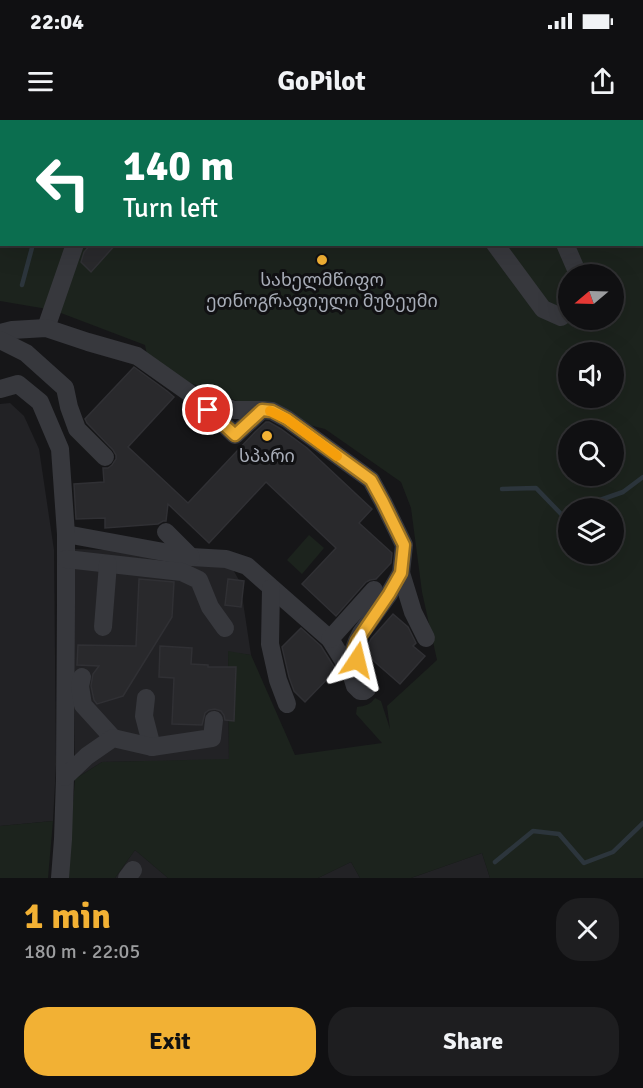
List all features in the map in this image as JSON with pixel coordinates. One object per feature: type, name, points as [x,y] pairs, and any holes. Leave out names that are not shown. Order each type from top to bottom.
[{"type":"street","points":[[46,328],[74,246]]},
{"type":"street","points":[[496,246],[543,309],[558,316]]},
{"type":"street","points":[[566,246],[574,264]]},
{"type":"street","points":[[0,333],[46,328],[137,356],[195,397],[235,435],[262,410]]},
{"type":"street","points":[[0,340],[26,353],[65,388],[77,429],[105,457]]},
{"type":"street","points":[[0,389],[18,384],[40,402],[60,449],[66,534],[65,777],[60,878]]},
{"type":"street","points":[[195,397],[234,410],[272,411],[287,419],[371,480],[404,545],[401,573],[413,612],[426,638]]},
{"type":"street","points":[[166,532],[191,556]]},
{"type":"street","points":[[66,534],[191,556],[226,559],[247,566],[330,639],[351,674],[355,686],[360,691],[367,689],[368,682],[354,649],[401,573]]},
{"type":"street","points":[[66,559],[182,572],[199,580],[210,607],[225,628]]},
{"type":"street","points":[[103,627],[108,564]]},
{"type":"street","points":[[271,588],[270,644],[278,680],[287,705]]},
{"type":"street","points":[[330,639],[374,590]]},
{"type":"street","points":[[82,677],[80,686],[83,705],[116,739],[152,747],[212,738],[214,720]]},
{"type":"street","points":[[65,777],[87,756],[116,739],[145,707],[152,747]]},
{"type":"shaded area","points":[[0,246],[643,246],[643,878],[490,878],[482,853],[411,878],[360,878],[351,862],[318,878],[168,878],[135,850],[115,878],[67,878],[75,779],[102,762],[229,759],[228,651],[251,655],[295,755],[382,743],[356,714],[357,707],[367,705],[375,698],[381,701],[390,729],[387,706],[437,660],[422,592],[411,508],[401,482],[325,429],[220,395],[181,379],[147,355],[145,345],[53,310],[0,301]]},
{"type":"shaded area","points":[[10,403],[24,416],[39,449],[54,550],[56,765],[53,821],[0,826],[0,404]]},
{"type":"shaded area","points":[[309,535],[324,548],[302,574],[287,560]]},
{"type":"shaded area","points":[[74,549],[205,553],[231,566],[240,582],[251,655],[228,652],[229,760],[102,762],[75,779]]},
{"type":"shaded area","points":[[53,821],[48,878],[0,878],[0,826]]},
{"type":"shaded area","points":[[135,850],[168,878],[115,878]]},
{"type":"shaded area","points":[[482,853],[490,878],[411,878]]},
{"type":"shaded area","points":[[351,862],[360,878],[318,878]]},
{"type":"building","points":[[89,246],[114,246],[91,272],[81,262],[84,252]]},
{"type":"building","points":[[134,367],[174,397],[128,447],[188,503],[255,432],[269,422],[307,448],[372,509],[359,523],[392,553],[391,563],[376,579],[366,582],[336,616],[302,584],[336,548],[266,482],[209,543],[168,504],[166,521],[158,524],[105,528],[105,518],[76,519],[74,484],[104,482],[103,468],[108,468],[116,459],[113,450],[85,419]]},
{"type":"building","points":[[139,579],[174,582],[172,617],[123,696],[97,704],[91,686],[93,674],[99,666],[77,665],[78,645],[136,646]]},
{"type":"building","points":[[228,579],[244,581],[241,607],[225,605]]},
{"type":"building","points":[[393,614],[408,627],[416,643],[413,646],[425,656],[400,684],[367,655],[366,650],[371,639]]},
{"type":"building","points":[[301,628],[321,646],[336,670],[305,702],[294,691],[282,647]]},
{"type":"building","points":[[160,646],[192,648],[191,664],[208,665],[208,667],[236,667],[234,721],[225,720],[221,711],[215,709],[205,713],[202,725],[172,724],[174,678],[159,677]]},
{"type":"waterway","points":[[22,285],[32,246]]},
{"type":"waterway","points":[[606,498],[623,492],[643,477]]},
{"type":"waterway","points":[[502,489],[536,488],[558,511]]},
{"type":"waterway","points":[[495,862],[533,831],[559,834],[584,863],[613,852],[643,823]]},
{"type":"slow traffic","points":[[270,411],[287,419],[337,456]]},
{"type":"place","name":"სახელმწიფო ეთნოგრაფიული მუზეუმი","points":[[322,260]]},
{"type":"place","name":"სპარი","points":[[267,436]]},
{"type":"route","points":[[208,410],[235,435],[262,410],[272,411],[287,419],[371,480],[404,545],[401,573],[361,633],[354,649],[357,660]]}]
